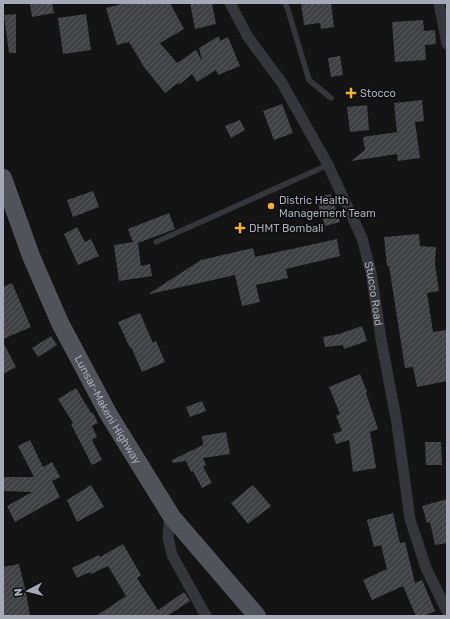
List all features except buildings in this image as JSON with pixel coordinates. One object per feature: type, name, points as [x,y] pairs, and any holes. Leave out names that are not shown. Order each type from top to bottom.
[{"type":"main road","name":"Lunsar-Makeni Highway","points":[[3,178],[31,256],[60,323],[109,415],[172,517],[256,616]]},
{"type":"street","name":"Stucco Road","points":[[230,3],[248,37],[282,83],[328,165],[362,238],[371,272],[381,339],[397,424],[410,519],[426,568],[447,611]]},
{"type":"street","points":[[439,3],[447,44]]},
{"type":"street","points":[[172,517],[169,524],[168,537],[172,555],[206,616]]},
{"type":"lane","points":[[285,3],[309,80],[331,98]]},
{"type":"lane","points":[[156,242],[328,165]]},
{"type":"place","name":"Stocco","points":[[351,93]]},
{"type":"place","name":"Distric Health Management Team","points":[[271,206]]},
{"type":"place","name":"DHMT Bombali","points":[[240,228]]}]
